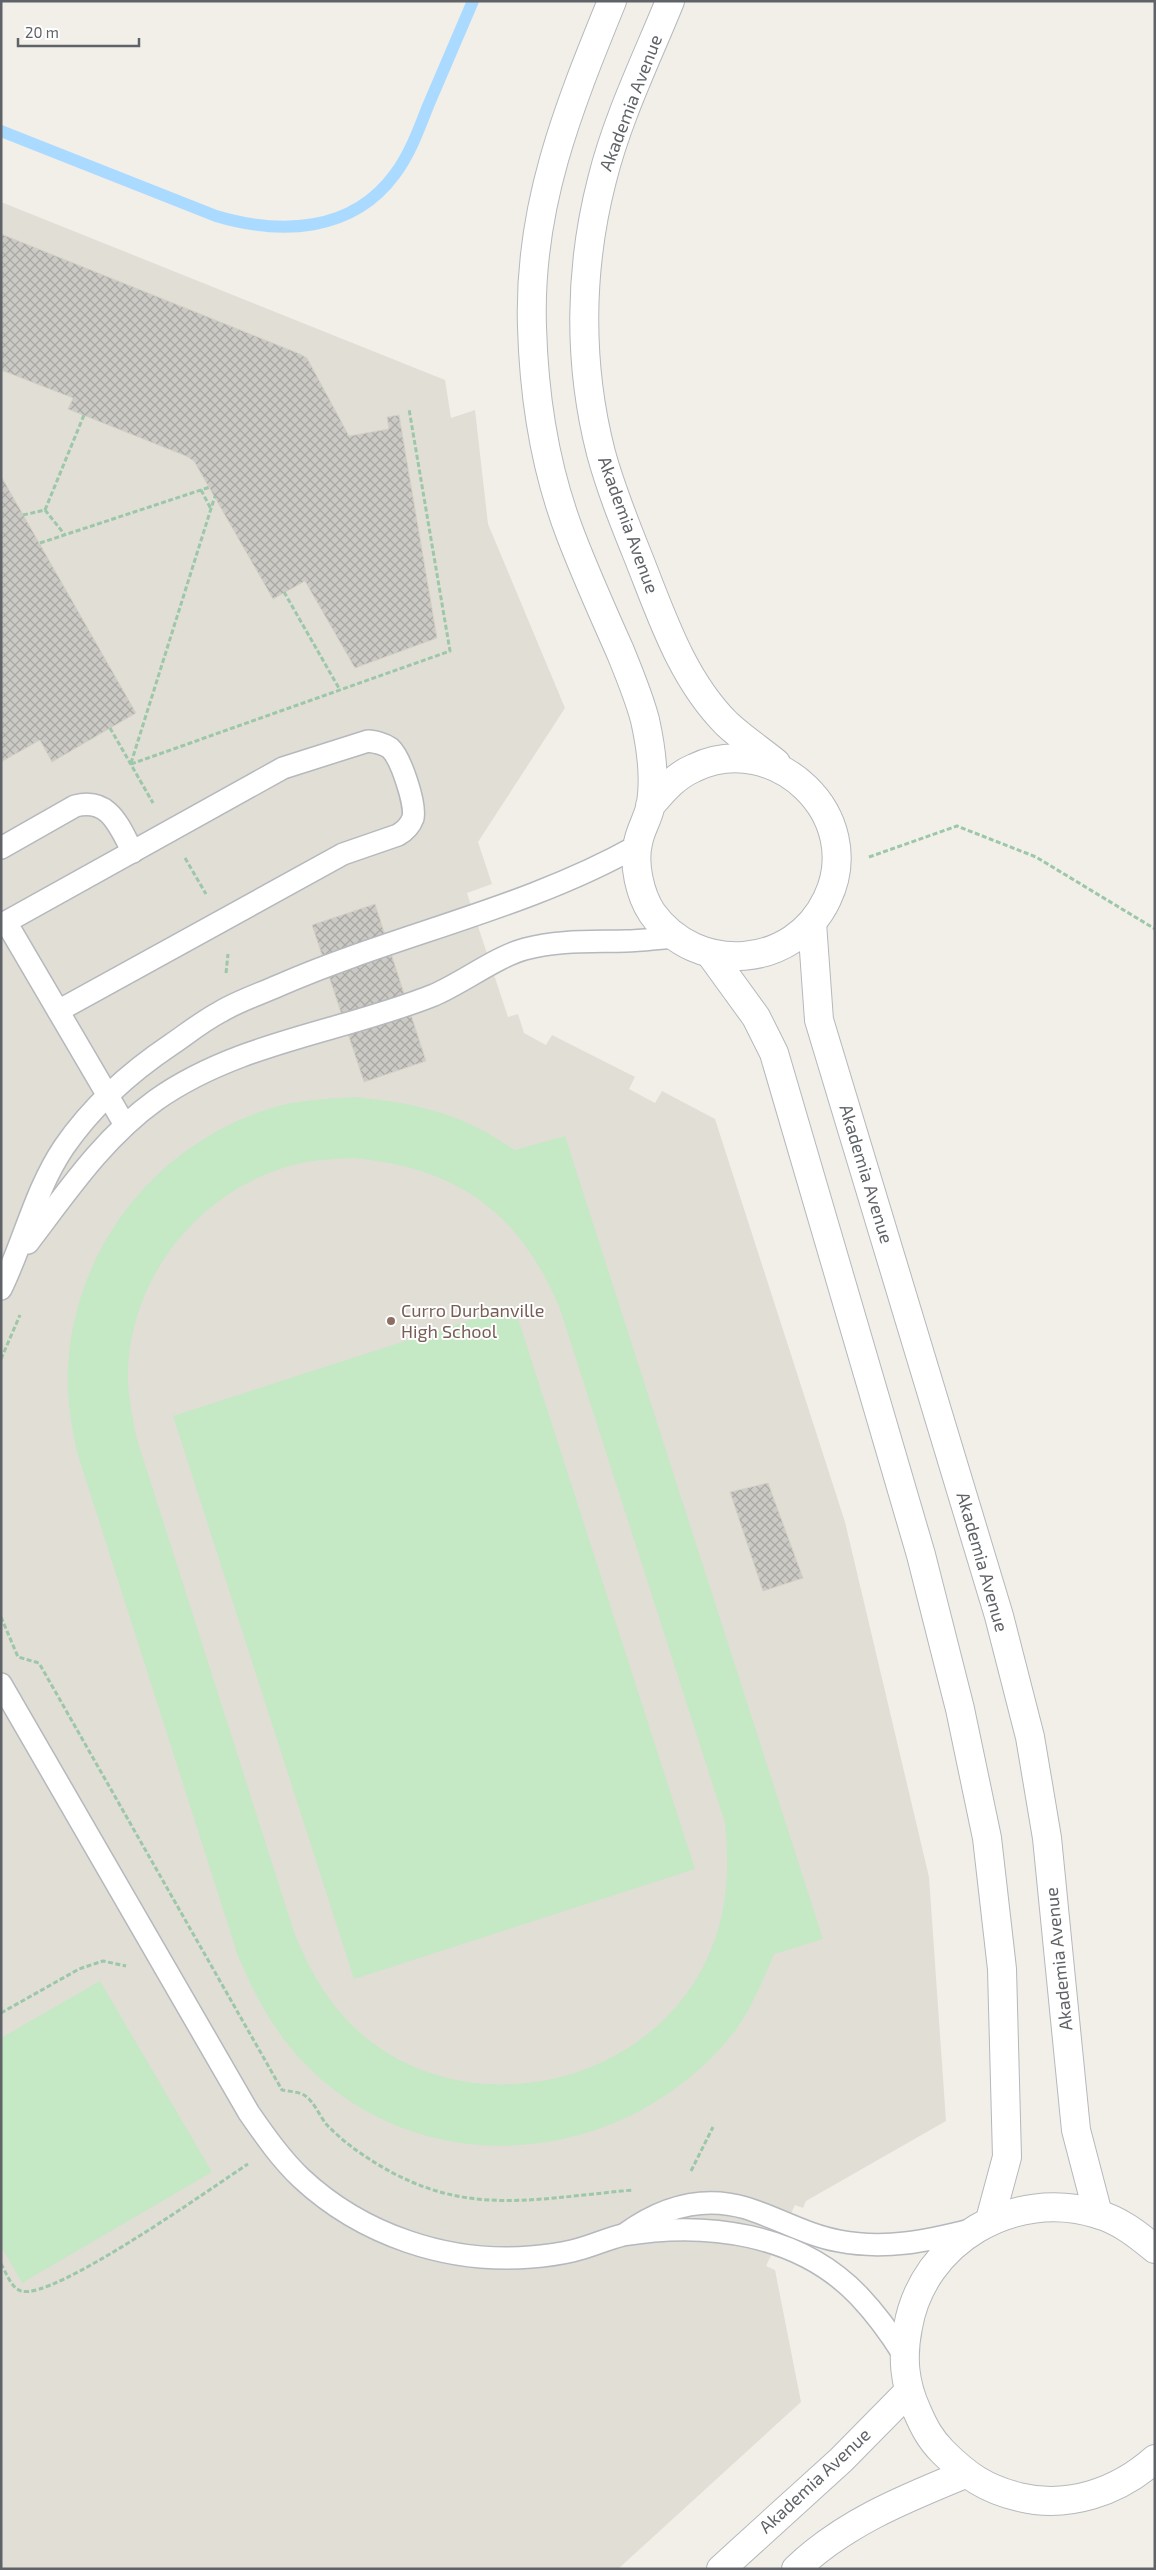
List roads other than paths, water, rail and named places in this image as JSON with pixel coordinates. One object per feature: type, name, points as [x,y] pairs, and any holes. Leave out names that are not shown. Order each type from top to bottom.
[{"type":"street","points":[[612,1],[574,94],[548,176],[534,265],[532,323],[535,382],[542,433],[554,484],[570,534],[628,672],[644,718],[652,759],[650,806]]},
{"type":"street","name":"Akademia Avenue","points":[[650,806],[637,846],[638,880],[651,912],[674,937],[692,948],[711,955],[738,958],[766,953],[791,941],[812,923],[828,898],[836,869],[835,838],[824,810],[807,786],[727,723],[684,666],[670,636],[614,494],[592,411],[584,321],[586,273],[592,226],[602,179],[618,128],[670,1]]},
{"type":"street","points":[[650,806],[670,783],[695,767],[724,758],[754,759],[790,774]]},
{"type":"street","name":"Akademia Avenue","points":[[812,923],[819,1020],[999,1616],[1030,1737],[1047,1838],[1076,2130],[1098,2214]]},
{"type":"street","points":[[711,955],[756,1017],[774,1052],[921,1555],[960,1709],[987,1838],[1002,1969],[1007,2157],[981,2225]]},
{"type":"street","points":[[1149,2469],[1106,2491],[1070,2501],[1033,2501],[998,2492],[965,2474],[929,2438],[908,2392],[903,2354],[912,2306],[935,2263],[981,2225],[1025,2209],[1062,2207],[1098,2214],[1131,2229],[1155,2249]]},
{"type":"street","name":"Akademia Avenue","points":[[721,2569],[841,2460],[908,2392]]},
{"type":"street","points":[[796,2569],[818,2548],[864,2518],[908,2497],[965,2474]]},
{"type":"lane","points":[[58,1011],[343,854],[398,835],[411,822],[413,808],[395,754],[379,742],[368,741],[282,768],[133,852],[4,919],[107,1095],[125,1125]]},
{"type":"lane","points":[[1,848],[75,806],[85,803],[105,808],[112,816],[133,852]]},
{"type":"lane","points":[[1,1289],[15,1261],[46,1176],[79,1127],[107,1095],[140,1065],[221,1011],[319,968],[542,891],[596,869],[637,846]]},
{"type":"lane","points":[[15,1261],[97,1154],[125,1125],[156,1100],[189,1080],[251,1052],[434,995],[523,950],[581,940],[626,941],[674,937]]},
{"type":"lane","points":[[1,1684],[249,2113],[273,2148],[302,2178],[334,2204],[370,2227],[409,2243],[433,2249],[490,2258],[531,2257],[572,2251],[622,2236],[693,2229],[732,2231],[791,2249],[816,2262],[858,2295],[882,2322],[903,2354]]},
{"type":"lane","points":[[622,2236],[641,2222],[662,2212],[684,2205],[707,2203],[746,2209],[801,2232],[839,2241],[872,2245],[906,2244],[981,2225]]},
{"type":"waterway","points":[[1,131],[216,216],[265,226],[289,227],[313,224],[336,218],[358,208],[378,194],[395,174],[414,141],[473,1]]},
{"type":"place","name":"Curro Durbanville High School","points":[[391,1321]]}]
